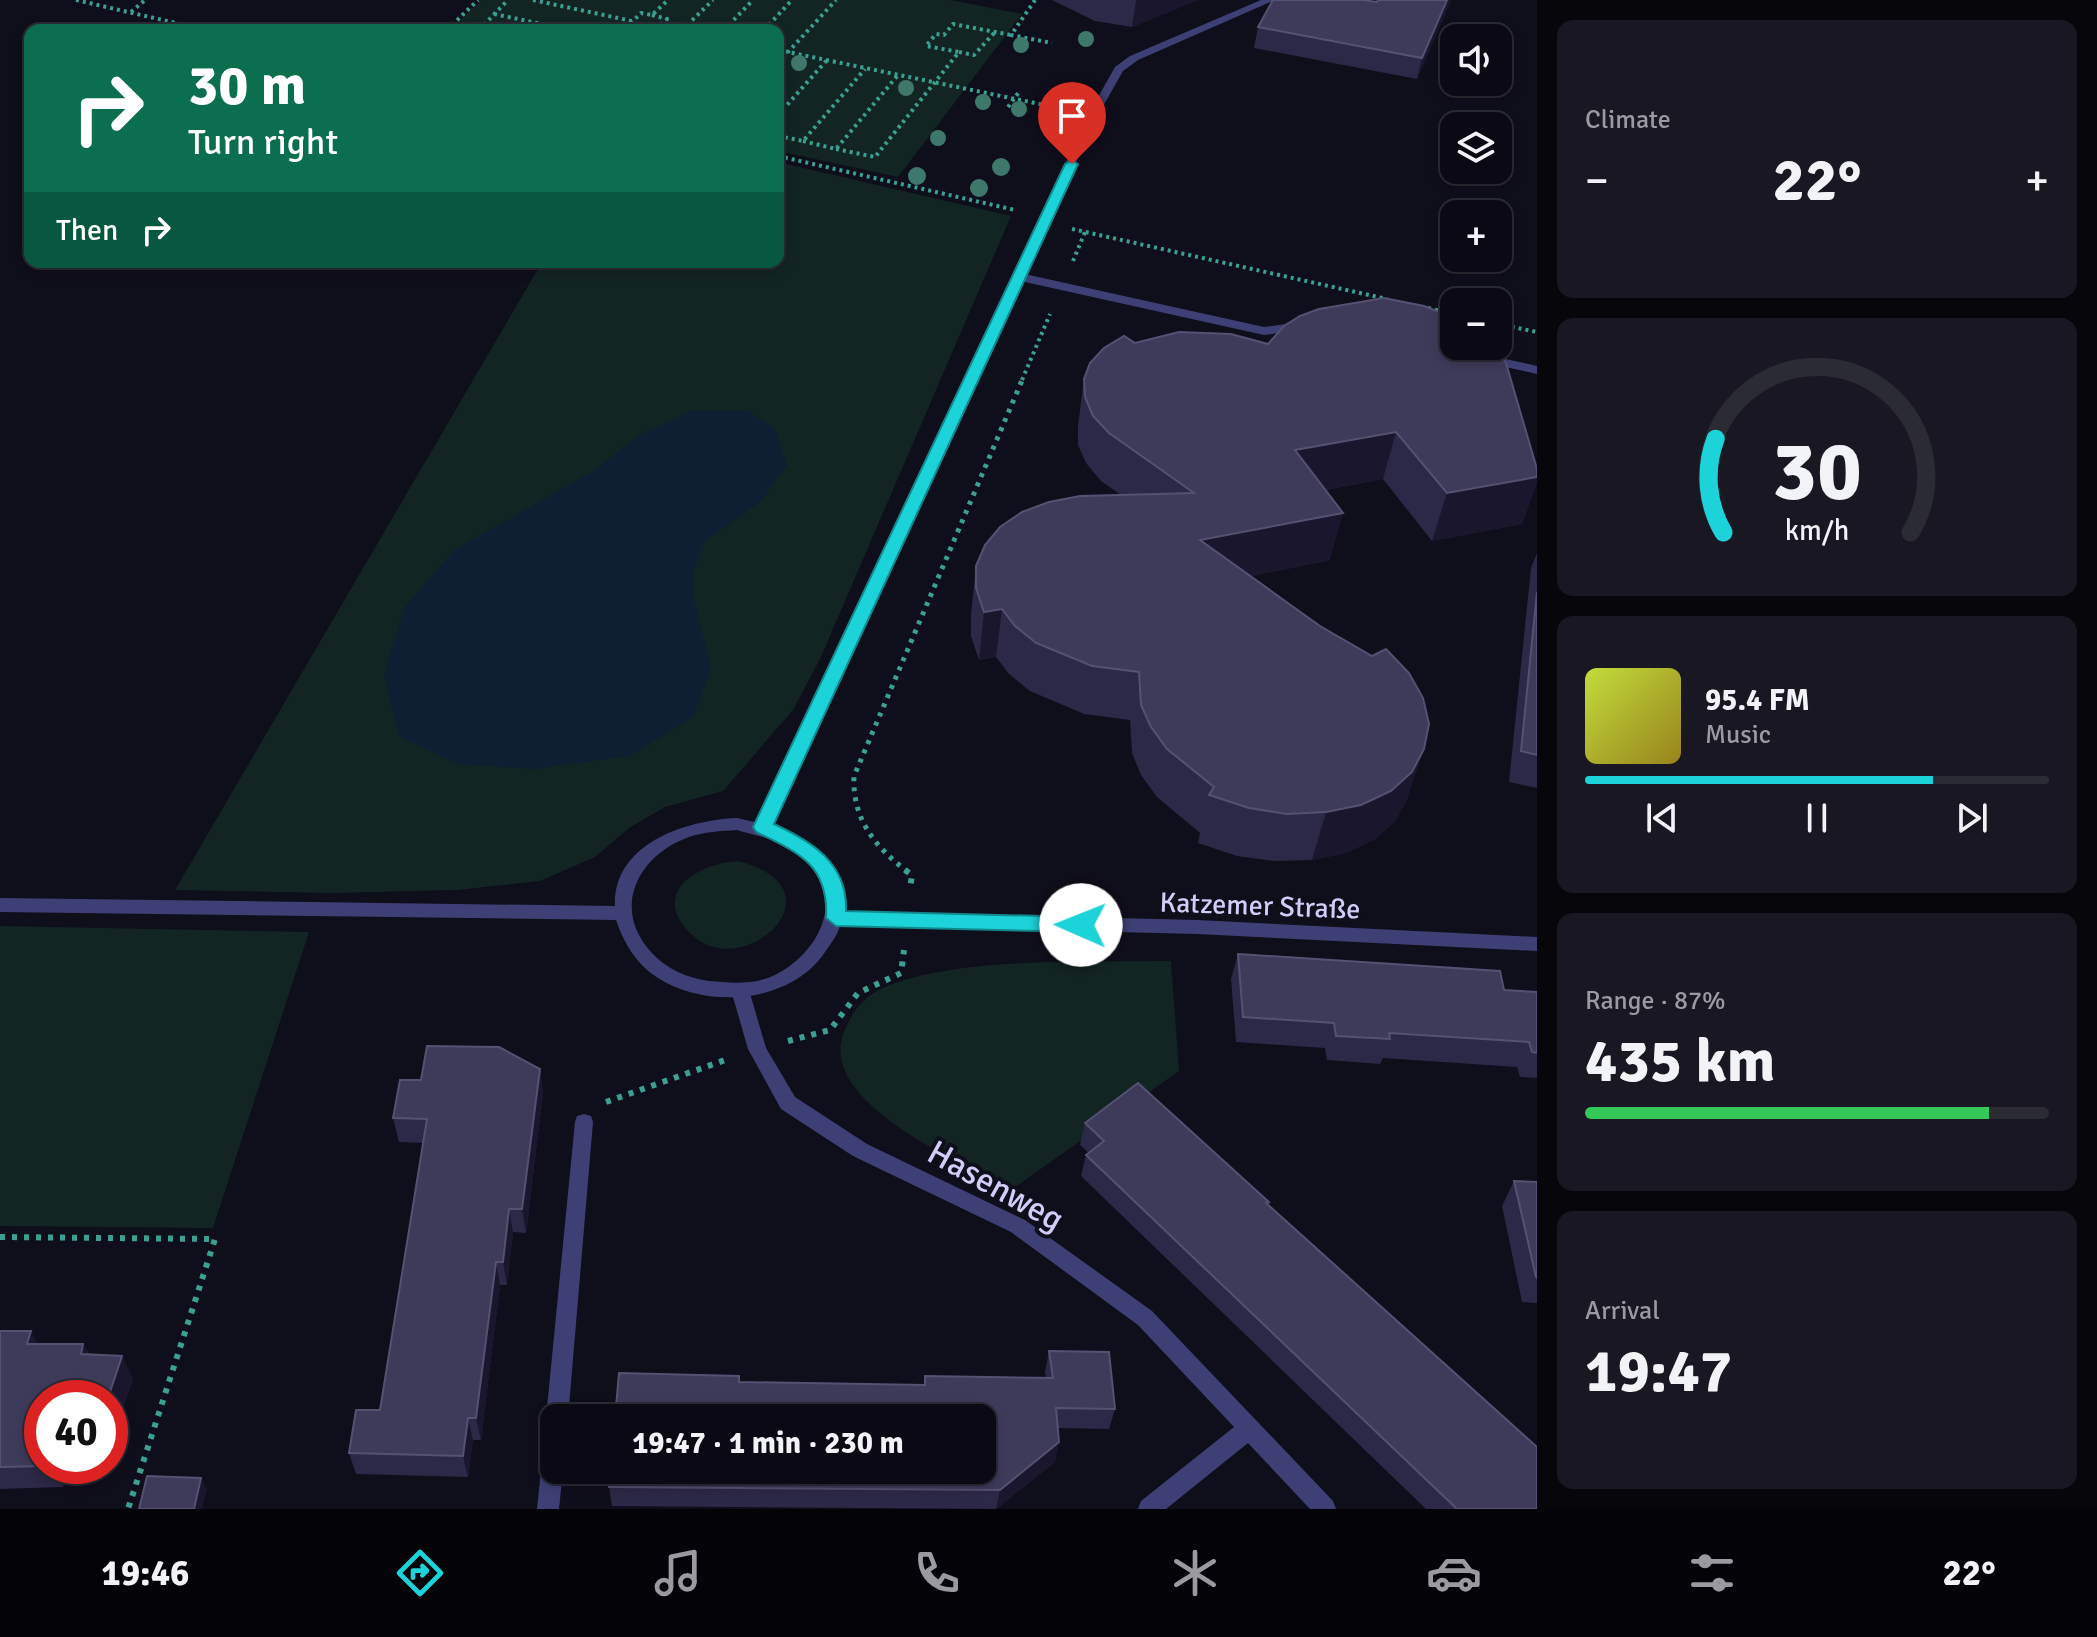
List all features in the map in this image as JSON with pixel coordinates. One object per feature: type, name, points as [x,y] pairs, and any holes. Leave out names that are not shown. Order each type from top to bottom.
[{"type":"street","points":[[763,827],[1093,115],[1119,69],[1134,58],[1270,0]]},
{"type":"street","points":[[1020,277],[1264,331],[1316,325]]},
{"type":"street","points":[[1491,360],[1537,370]]},
{"type":"street","points":[[711,825],[763,827],[805,847],[820,861],[837,898],[836,918],[819,952],[785,978],[740,990],[691,985],[650,964],[631,940],[622,913],[631,873],[665,841],[711,825]]},
{"type":"street","points":[[0,905],[622,913]]},
{"type":"street","name":"Katzemer Straße","points":[[836,918],[1197,927],[1537,944]]},
{"type":"street","name":"Hasenweg","points":[[740,990],[757,1049],[788,1103],[860,1150],[1018,1226],[1145,1318],[1247,1430],[1325,1509]]},
{"type":"street","points":[[558,1404],[584,1122]]},
{"type":"street","points":[[1149,1509],[1247,1430]]},
{"type":"street","points":[[548,1509],[551,1484]]},
{"type":"path","points":[[76,0],[181,24]]},
{"type":"path","points":[[130,12],[145,0]]},
{"type":"path","points":[[453,24],[478,0]]},
{"type":"path","points":[[485,24],[508,0]]},
{"type":"path","points":[[533,0],[632,21]]},
{"type":"path","points":[[652,15],[668,0]]},
{"type":"path","points":[[687,24],[713,0]]},
{"type":"path","points":[[730,24],[753,0]]},
{"type":"path","points":[[770,24],[792,0]]},
{"type":"path","points":[[784,56],[836,0]]},
{"type":"path","points":[[1011,35],[1035,0]]},
{"type":"path","points":[[629,24],[641,13],[667,19],[662,24]]},
{"type":"path","points":[[494,14],[542,24]]},
{"type":"path","points":[[995,32],[974,55],[926,46],[936,34],[944,35],[953,24],[1011,35],[1052,43]]},
{"type":"path","points":[[784,51],[1093,115]]},
{"type":"path","points":[[784,137],[875,157],[959,52]]},
{"type":"path","points":[[784,108],[827,60]]},
{"type":"path","points":[[803,141],[866,68]]},
{"type":"path","points":[[836,149],[898,75]]},
{"type":"path","points":[[1008,107],[1019,92]]},
{"type":"path","points":[[784,157],[1048,217]]},
{"type":"path","points":[[584,1122],[607,1101],[757,1049],[830,1030],[848,999],[876,982],[901,973],[912,875],[891,860],[864,830],[851,796],[854,776],[1085,232],[1392,300]]},
{"type":"path","points":[[1423,307],[1440,311]]},
{"type":"path","points":[[1512,327],[1537,332]]},
{"type":"path","points":[[0,1237],[215,1239],[128,1509]]},
{"type":"green space","points":[[481,0],[951,0],[1022,14],[898,177],[784,152],[784,24],[457,24]]},
{"type":"green space","points":[[784,163],[1011,216],[820,659],[793,710],[723,791],[665,807],[629,828],[595,857],[540,881],[457,890],[332,893],[175,890],[538,268],[784,268]]},
{"type":"green space","points":[[738,861],[770,875],[784,892],[784,911],[774,929],[755,942],[732,948],[708,945],[686,929],[677,914],[675,901],[678,890],[697,873]]},
{"type":"green space","points":[[0,926],[309,932],[213,1228],[0,1226]]},
{"type":"green space","points":[[1171,961],[1179,1071],[1014,1188],[964,1165],[900,1128],[873,1107],[852,1083],[841,1058],[844,1032],[861,1003],[877,991],[906,980],[979,966],[1020,963]]},
{"type":"water","points":[[693,410],[748,411],[775,429],[787,465],[760,502],[706,540],[694,568],[694,601],[711,669],[693,717],[630,756],[534,769],[458,764],[399,736],[384,674],[405,607],[454,550],[592,472],[638,436]]},
{"type":"building","points":[[1273,0],[1447,0],[1422,58],[1258,27]]},
{"type":"building","points":[[1384,298],[1424,306],[1440,312],[1440,360],[1504,360],[1537,477],[1447,493],[1396,432],[1295,450],[1343,513],[1200,540],[1320,626],[1372,656],[1386,649],[1409,673],[1423,698],[1429,724],[1424,749],[1412,772],[1391,791],[1361,805],[1326,812],[1287,814],[1249,808],[1209,795],[1214,787],[1167,749],[1151,727],[1141,705],[1139,672],[1092,666],[1036,643],[1015,626],[1002,609],[984,612],[976,588],[976,566],[985,545],[1000,527],[1022,512],[1049,502],[1080,496],[1194,493],[1109,433],[1093,416],[1085,397],[1084,379],[1090,363],[1104,348],[1124,336],[1135,343],[1179,332],[1231,334],[1268,344],[1284,326],[1319,309]]},
{"type":"building","points":[[1537,592],[1537,755],[1521,751]]},
{"type":"building","points":[[1238,954],[1500,971],[1504,990],[1537,992],[1537,1053],[1532,1052],[1529,1042],[1389,1033],[1390,1039],[1336,1036],[1334,1023],[1243,1017]]},
{"type":"building","points":[[427,1046],[499,1047],[540,1069],[522,1209],[509,1209],[503,1262],[496,1262],[476,1418],[468,1418],[463,1456],[349,1453],[356,1410],[380,1410],[427,1119],[393,1118],[400,1080],[421,1080]]},
{"type":"building","points":[[1138,1083],[1537,1447],[1537,1509],[1457,1509],[1086,1155],[1104,1141],[1085,1123]]},
{"type":"building","points":[[1514,1181],[1537,1182],[1537,1278],[1536,1277]]},
{"type":"building","points":[[0,1331],[31,1331],[27,1344],[83,1344],[81,1354],[122,1356],[114,1380],[24,1380],[24,1466],[0,1467]]},
{"type":"building","points":[[1049,1351],[1109,1352],[1115,1409],[1056,1408],[1059,1442],[1000,1490],[609,1487],[609,1484],[996,1484],[996,1404],[616,1404],[619,1373],[739,1376],[739,1382],[925,1385],[925,1376],[1053,1378]]},
{"type":"building","points":[[147,1476],[201,1478],[194,1509],[139,1509]]},
{"type":"route","points":[[1072,164],[763,827],[785,835],[820,861],[831,879],[837,898],[836,918],[1081,925]]}]
